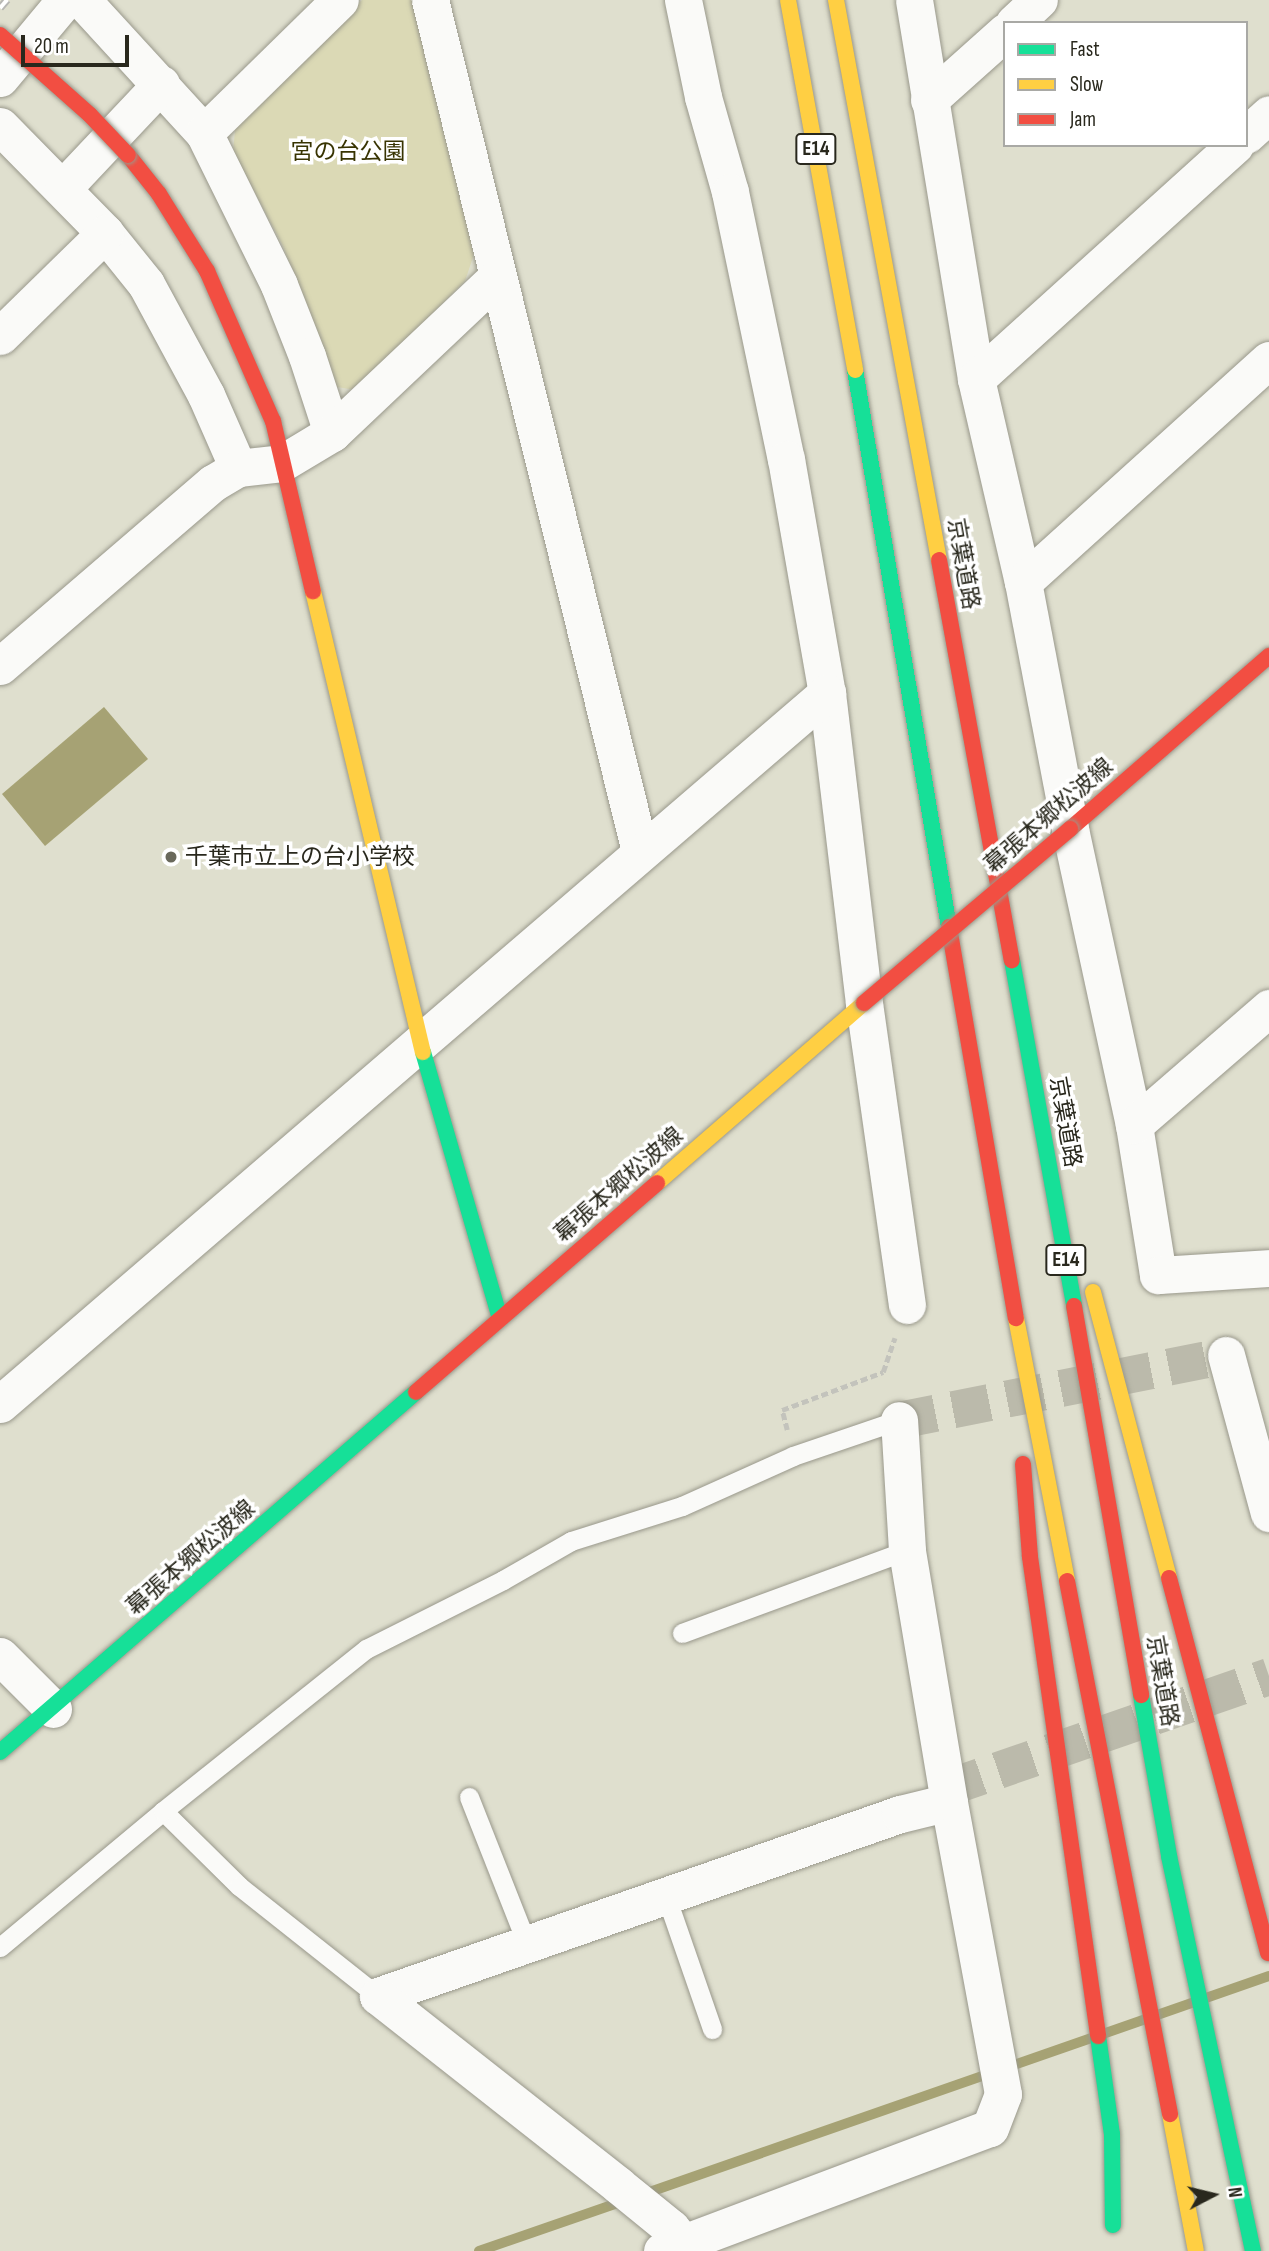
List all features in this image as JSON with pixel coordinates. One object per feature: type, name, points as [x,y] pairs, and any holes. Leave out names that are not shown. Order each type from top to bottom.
[{"type":"main road","name":"E14","points":[[788,0],[843,299],[1013,1302],[1196,2251]]},
{"type":"main road","name":"京葉道路","points":[[836,0],[1037,1095],[1169,1856],[1253,2251]]},
{"type":"main road","points":[[0,35],[90,115],[128,155],[159,194],[207,271],[273,421],[420,1041],[500,1318]]},
{"type":"main road","name":"幕張本郷松波線","points":[[0,1752],[864,1003],[1269,656]]},
{"type":"main road","points":[[1037,1095],[1082,1252]]},
{"type":"main road","points":[[1089,1278],[1268,1953]]},
{"type":"main road","points":[[1013,1302],[1030,1557],[1112,2133],[1113,2225]]},
{"type":"street","points":[[0,78],[65,0]]},
{"type":"street","points":[[82,0],[204,133],[279,285],[307,356],[332,433]]},
{"type":"street","points":[[204,133],[340,0]]},
{"type":"street","points":[[430,0],[640,852]]},
{"type":"street","points":[[683,0],[703,97],[730,192],[786,459],[827,694],[864,1003],[907,1305]]},
{"type":"street","points":[[914,0],[976,379],[1023,582],[1070,829],[1134,1125],[1158,1275],[1269,1268]]},
{"type":"street","points":[[1016,21],[1039,0]]},
{"type":"street","points":[[929,100],[1003,34]]},
{"type":"street","points":[[63,188],[161,84]]},
{"type":"street","points":[[1248,133],[1269,114]]},
{"type":"street","points":[[0,127],[105,233],[146,284],[206,395],[238,468]]},
{"type":"street","points":[[976,379],[1233,147]]},
{"type":"street","points":[[0,336],[105,233]]},
{"type":"street","points":[[0,666],[213,484],[238,468],[282,463],[332,433],[498,276]]},
{"type":"street","points":[[1023,582],[1269,360]]},
{"type":"street","points":[[0,1404],[827,694]]},
{"type":"street","points":[[1134,1125],[1269,1008]]},
{"type":"street","points":[[1226,1354],[1269,1513]]},
{"type":"street","points":[[378,1996],[618,2185],[672,2241],[990,2128],[1003,2094],[949,1801],[907,1550],[900,1420]]},
{"type":"street","points":[[0,1656],[52,1709]]},
{"type":"street","points":[[378,1996],[900,1814],[949,1801]]},
{"type":"lane","points":[[0,1947],[163,1811],[366,1650],[503,1580],[571,1541],[682,1506],[793,1456],[900,1420]]},
{"type":"lane","points":[[682,1633],[907,1550]]},
{"type":"lane","points":[[469,1797],[527,1944]]},
{"type":"lane","points":[[163,1811],[239,1886],[378,1996]]},
{"type":"lane","points":[[666,1896],[712,2029]]},
{"type":"path","points":[[793,1456],[782,1410],[883,1371],[907,1305]]},
{"type":"green space","name":"宮の台公園","points":[[362,0],[414,0],[474,254],[465,281],[355,390],[331,386],[310,314],[283,246],[233,151],[236,122]]},
{"type":"shaded area","points":[[104,707],[148,759],[45,846],[2,794]]},
{"type":"waterway","points":[[641,2195],[1269,1976]]},
{"type":"waterway","points":[[479,2251],[626,2200]]},
{"type":"tunnel","points":[[899,1420],[1226,1355]]},
{"type":"tunnel","points":[[946,1788],[1269,1676]]},
{"type":"railway","points":[[0,8],[7,0]]},
{"type":"traffic: fast","points":[[855,370],[949,927]]},
{"type":"traffic: fast","points":[[1012,960],[1074,1306]]},
{"type":"traffic: fast","points":[[423,1052],[500,1318]]},
{"type":"traffic: fast","points":[[0,1752],[416,1392]]},
{"type":"traffic: fast","points":[[1141,1695],[1169,1856],[1253,2251]]},
{"type":"traffic: fast","points":[[1098,2036],[1112,2134],[1113,2225]]},
{"type":"traffic: slow","points":[[788,0],[855,370]]},
{"type":"traffic: slow","points":[[836,0],[939,560]]},
{"type":"traffic: slow","points":[[313,591],[423,1052]]},
{"type":"traffic: slow","points":[[657,1183],[864,1003]]},
{"type":"traffic: slow","points":[[1093,1292],[1169,1578]]},
{"type":"traffic: slow","points":[[1016,1318],[1067,1581]]},
{"type":"traffic: slow","points":[[1170,2114],[1196,2251]]},
{"type":"traffic: jam","points":[[0,35],[90,115],[128,155]]},
{"type":"traffic: jam","points":[[128,155],[159,194],[207,271],[273,421],[313,591]]},
{"type":"traffic: jam","points":[[939,560],[1012,960]]},
{"type":"traffic: jam","points":[[1070,829],[1269,656]]},
{"type":"traffic: jam","points":[[864,1003],[1070,829]]},
{"type":"traffic: jam","points":[[949,927],[1016,1318]]},
{"type":"traffic: jam","points":[[416,1392],[657,1183]]},
{"type":"traffic: jam","points":[[1074,1306],[1141,1695]]},
{"type":"traffic: jam","points":[[1023,1464],[1030,1557],[1098,2036]]},
{"type":"traffic: jam","points":[[1169,1578],[1268,1953]]},
{"type":"traffic: jam","points":[[1067,1581],[1170,2114]]},
{"type":"place","name":"千葉市立上の台小学校","points":[[171,857]]}]
